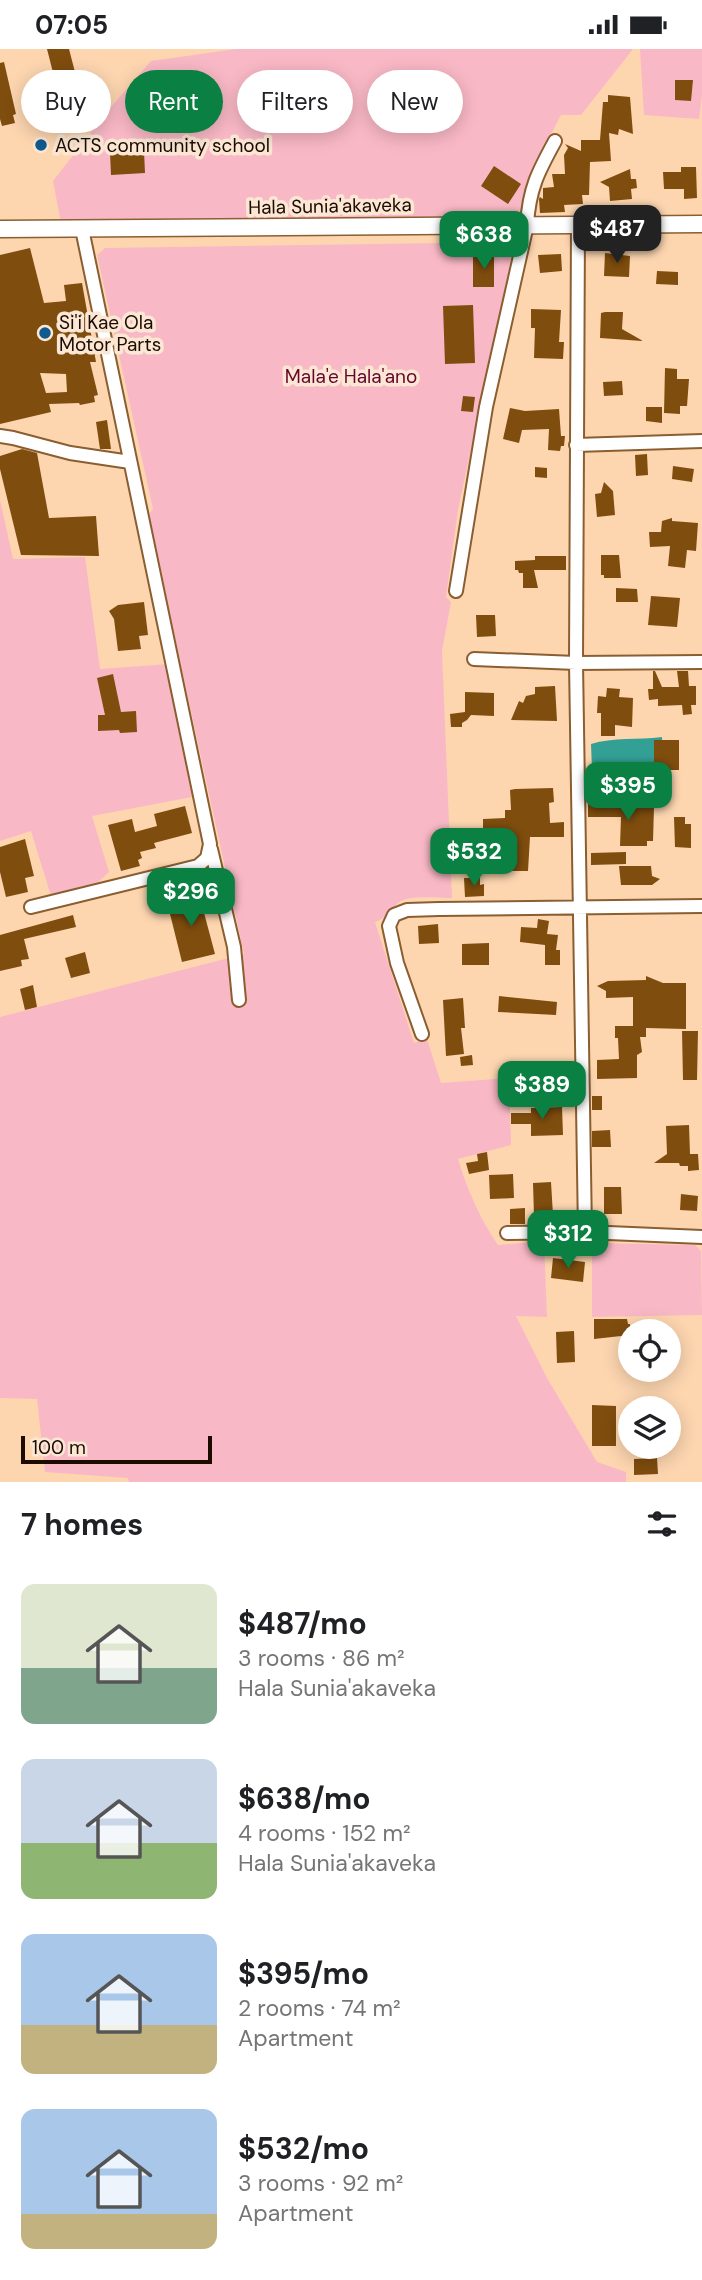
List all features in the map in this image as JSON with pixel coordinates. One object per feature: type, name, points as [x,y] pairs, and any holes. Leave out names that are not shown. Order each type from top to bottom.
[{"type":"street","points":[[456,591],[486,407],[527,225],[528,200],[538,172],[555,141]]},
{"type":"street","name":"Hala Sunia'akaveka","points":[[0,229],[702,224]]},
{"type":"street","points":[[578,225],[576,663],[585,1232]]},
{"type":"street","points":[[82,229],[209,844],[234,947],[239,1000]]},
{"type":"street","points":[[0,436],[70,453],[130,462]]},
{"type":"street","points":[[576,445],[702,441]]},
{"type":"street","points":[[474,659],[576,663],[702,663]]},
{"type":"street","points":[[31,907],[198,866],[207,858],[209,844]]},
{"type":"street","points":[[422,1034],[397,963],[389,926],[394,915],[407,910],[702,905]]},
{"type":"street","points":[[507,1233],[585,1232],[702,1237]]},
{"type":"green space","points":[[236,49],[633,49],[581,115],[561,115],[537,161],[521,209],[514,216],[273,222],[61,223],[53,181],[90,133],[111,133],[111,107],[125,91],[125,133],[223,133],[223,70],[143,70],[151,61]]},
{"type":"green space","points":[[640,49],[702,49],[699,119],[644,115]]},
{"type":"green space","name":"Mala'e Hala'ano","points":[[515,242],[458,510],[446,597],[451,602],[442,651],[452,898],[406,899],[375,922],[414,1043],[427,1039],[441,1083],[509,1078],[511,1145],[458,1159],[485,1225],[498,1245],[544,1241],[547,1317],[516,1316],[547,1378],[597,1462],[626,1472],[626,1482],[129,1482],[128,1478],[45,1472],[37,1399],[0,1398],[0,1017],[244,954],[156,552],[149,514],[153,509],[97,255],[105,248]]},
{"type":"green space","points":[[0,500],[13,559],[85,557],[100,669],[169,664],[192,797],[92,816],[109,872],[94,886],[51,896],[31,831],[0,841]]},
{"type":"green space","points":[[592,1243],[695,1245],[701,1251],[702,1315],[592,1317]]},
{"type":"water","points":[[662,737],[664,787],[653,788],[629,798],[593,796],[591,744],[617,739]]},
{"type":"building","points":[[47,49],[69,49],[74,70],[52,70]]},
{"type":"building","points":[[4,62],[16,114],[13,115],[15,123],[2,126],[0,63]]},
{"type":"building","points":[[675,80],[693,80],[691,101],[675,100]]},
{"type":"building","points":[[608,95],[630,97],[633,134],[619,129],[618,135],[609,133],[611,161],[590,162],[589,195],[582,195],[583,204],[564,205],[565,212],[540,213],[539,199],[543,199],[543,188],[554,187],[552,174],[565,174],[564,155],[568,148],[565,144],[581,151],[581,140],[600,140],[603,102],[608,102]]},
{"type":"building","points":[[144,151],[145,173],[111,175],[110,153]]},
{"type":"building","points":[[494,166],[521,184],[508,204],[481,186]]},
{"type":"building","points":[[681,167],[696,167],[697,198],[684,199],[684,189],[664,189],[663,172],[681,172]]},
{"type":"building","points":[[630,169],[631,179],[636,179],[637,188],[631,189],[632,199],[610,201],[609,187],[600,182]]},
{"type":"building","name":"Si'i Kae Ola Motor Parts","points":[[30,248],[44,303],[66,301],[64,285],[82,283],[96,362],[90,362],[98,395],[94,396],[95,402],[80,405],[49,404],[51,412],[0,424],[0,255]],"holes":[[[40,373],[66,374],[67,392],[46,393]]]},
{"type":"building","points":[[605,253],[630,256],[629,277],[604,276]]},
{"type":"building","points":[[561,254],[562,271],[540,273],[538,255]]},
{"type":"building","points":[[473,256],[494,256],[494,287],[473,287]]},
{"type":"building","points":[[657,271],[678,272],[678,285],[656,284]]},
{"type":"building","points":[[473,305],[475,363],[445,364],[443,306]]},
{"type":"building","points":[[531,309],[561,310],[559,342],[564,342],[563,359],[534,358],[535,328],[531,328]]},
{"type":"building","points":[[623,312],[622,329],[643,341],[600,338],[601,313]]},
{"type":"building","points":[[665,368],[677,369],[677,379],[689,379],[687,406],[680,406],[680,414],[664,413]]},
{"type":"building","points":[[622,381],[623,395],[604,396],[603,382]]},
{"type":"building","points":[[463,396],[475,397],[473,412],[461,411]]},
{"type":"building","points":[[646,407],[662,407],[662,423],[646,421]]},
{"type":"building","points":[[510,408],[525,411],[559,409],[561,436],[565,436],[564,446],[561,446],[560,451],[548,450],[549,429],[522,430],[519,443],[503,439]]},
{"type":"building","points":[[107,420],[111,449],[100,449],[96,422]]},
{"type":"building","points":[[22,449],[37,453],[49,518],[96,516],[99,556],[21,555],[0,469],[0,456]]},
{"type":"building","points":[[647,454],[648,475],[636,476],[635,455]]},
{"type":"building","points":[[673,466],[694,469],[692,482],[672,479]]},
{"type":"building","points":[[535,467],[547,468],[547,478],[535,477]]},
{"type":"building","points":[[604,482],[613,491],[615,515],[597,517],[595,494],[601,493]]},
{"type":"building","points":[[672,518],[672,521],[698,523],[696,551],[687,550],[685,568],[668,566],[670,546],[650,547],[649,532],[661,532],[662,521]]},
{"type":"building","points":[[601,555],[619,555],[621,578],[604,578],[604,575],[601,575]]},
{"type":"building","points":[[535,556],[566,556],[566,570],[534,570],[538,588],[523,588],[523,573],[515,570],[515,561],[535,560]]},
{"type":"building","points":[[616,588],[637,589],[638,602],[616,602]]},
{"type":"building","points":[[651,596],[680,598],[677,627],[648,625]]},
{"type":"building","points":[[144,602],[148,635],[139,636],[141,649],[118,651],[114,619],[109,611],[118,605]]},
{"type":"building","points":[[476,615],[495,615],[496,636],[477,637]]},
{"type":"building","points":[[653,671],[662,687],[679,687],[677,671],[688,671],[689,686],[696,686],[696,705],[691,705],[692,714],[683,715],[682,705],[658,706],[658,699],[649,700],[648,689],[653,689]]},
{"type":"building","points":[[113,674],[121,712],[136,711],[137,732],[98,731],[98,715],[105,715],[97,678]]},
{"type":"building","points":[[555,686],[557,721],[511,720],[519,701],[523,703],[526,696],[535,694],[535,687]]},
{"type":"building","points":[[607,688],[620,689],[619,697],[633,698],[632,727],[615,725],[615,736],[601,736],[601,713],[597,713],[598,696],[606,697]]},
{"type":"building","points":[[465,692],[494,693],[494,716],[471,715],[462,723],[462,727],[451,727],[450,714],[465,712]]},
{"type":"building","points":[[654,740],[679,740],[679,770],[654,770]]},
{"type":"building","points":[[553,788],[554,802],[549,803],[550,823],[564,822],[564,837],[530,837],[528,871],[511,871],[506,836],[493,836],[493,829],[483,829],[483,819],[505,818],[505,810],[511,810],[510,790]]},
{"type":"building","points":[[588,804],[624,804],[624,813],[639,807],[654,807],[653,841],[647,841],[647,846],[620,846],[621,817],[588,817]]},
{"type":"building","points":[[185,806],[192,833],[154,843],[156,848],[140,852],[140,866],[121,871],[108,825],[132,819],[135,832],[157,826],[154,814]]},
{"type":"building","points":[[674,817],[685,817],[685,824],[691,824],[691,848],[675,847]]},
{"type":"building","points":[[25,839],[34,876],[25,878],[28,892],[6,897],[0,872],[0,847]]},
{"type":"building","points":[[626,852],[626,864],[591,865],[591,853]]},
{"type":"building","points":[[619,866],[651,866],[652,876],[660,879],[652,885],[621,885]]},
{"type":"building","points":[[464,878],[480,878],[480,885],[484,884],[484,896],[465,897]]},
{"type":"building","points":[[199,894],[215,954],[182,962],[167,902]]},
{"type":"building","points":[[73,915],[76,927],[24,939],[29,959],[21,960],[22,966],[0,971],[0,935]]},
{"type":"building","points":[[538,919],[549,921],[547,934],[558,935],[556,950],[560,950],[560,965],[545,965],[545,945],[520,942],[521,927],[537,928]]},
{"type":"building","points":[[438,924],[439,943],[419,944],[418,926]]},
{"type":"building","points":[[489,943],[489,965],[462,965],[462,944]]},
{"type":"building","points":[[85,952],[90,973],[71,978],[65,958]]},
{"type":"building","points":[[646,976],[663,983],[686,983],[686,1029],[646,1028],[646,1037],[640,1037],[642,1052],[637,1055],[637,1078],[597,1079],[597,1060],[619,1059],[615,1026],[633,1026],[633,997],[606,998],[606,991],[597,986],[608,981],[646,980]]},
{"type":"building","points":[[33,985],[37,1007],[25,1010],[20,989]]},
{"type":"building","points":[[499,996],[557,1002],[556,1015],[498,1012]]},
{"type":"building","points":[[463,998],[465,1028],[461,1028],[464,1054],[446,1056],[443,1000]]},
{"type":"building","points":[[682,1031],[698,1031],[697,1080],[683,1080]]},
{"type":"building","points":[[472,1055],[473,1065],[461,1066],[460,1057]]},
{"type":"building","points":[[560,1088],[571,1088],[571,1100],[560,1100]]},
{"type":"building","points":[[592,1096],[602,1096],[602,1110],[592,1110]]},
{"type":"building","points":[[562,1107],[563,1135],[531,1136],[531,1124],[511,1124],[511,1113],[531,1113],[531,1108]]},
{"type":"building","points":[[689,1125],[690,1154],[698,1154],[699,1170],[688,1171],[688,1166],[680,1166],[679,1163],[654,1163],[667,1154],[666,1126]]},
{"type":"building","points":[[610,1130],[611,1147],[592,1147],[592,1131]]},
{"type":"building","points":[[487,1152],[489,1170],[469,1174],[466,1163],[478,1161],[477,1154]]},
{"type":"building","points":[[513,1174],[514,1198],[490,1199],[489,1175]]},
{"type":"building","points":[[551,1182],[553,1215],[534,1216],[533,1183]]},
{"type":"building","points":[[604,1187],[621,1187],[622,1214],[604,1214]]},
{"type":"building","points":[[681,1194],[698,1196],[697,1211],[680,1210]]},
{"type":"building","points":[[525,1208],[525,1224],[510,1224],[510,1209]]},
{"type":"building","points":[[553,1258],[585,1262],[583,1282],[551,1278]]},
{"type":"building","points":[[594,1319],[618,1319],[618,1336],[594,1339]]},
{"type":"building","points":[[574,1331],[575,1362],[557,1363],[556,1332]]},
{"type":"building","points":[[592,1405],[616,1406],[616,1446],[592,1446]]},
{"type":"building","points":[[634,1459],[657,1459],[658,1474],[634,1475]]},
{"type":"place","name":"ACTS community school","points":[[41,145]]},
{"type":"place","name":"Si'i Kae Ola Motor Parts","points":[[45,333]]}]
